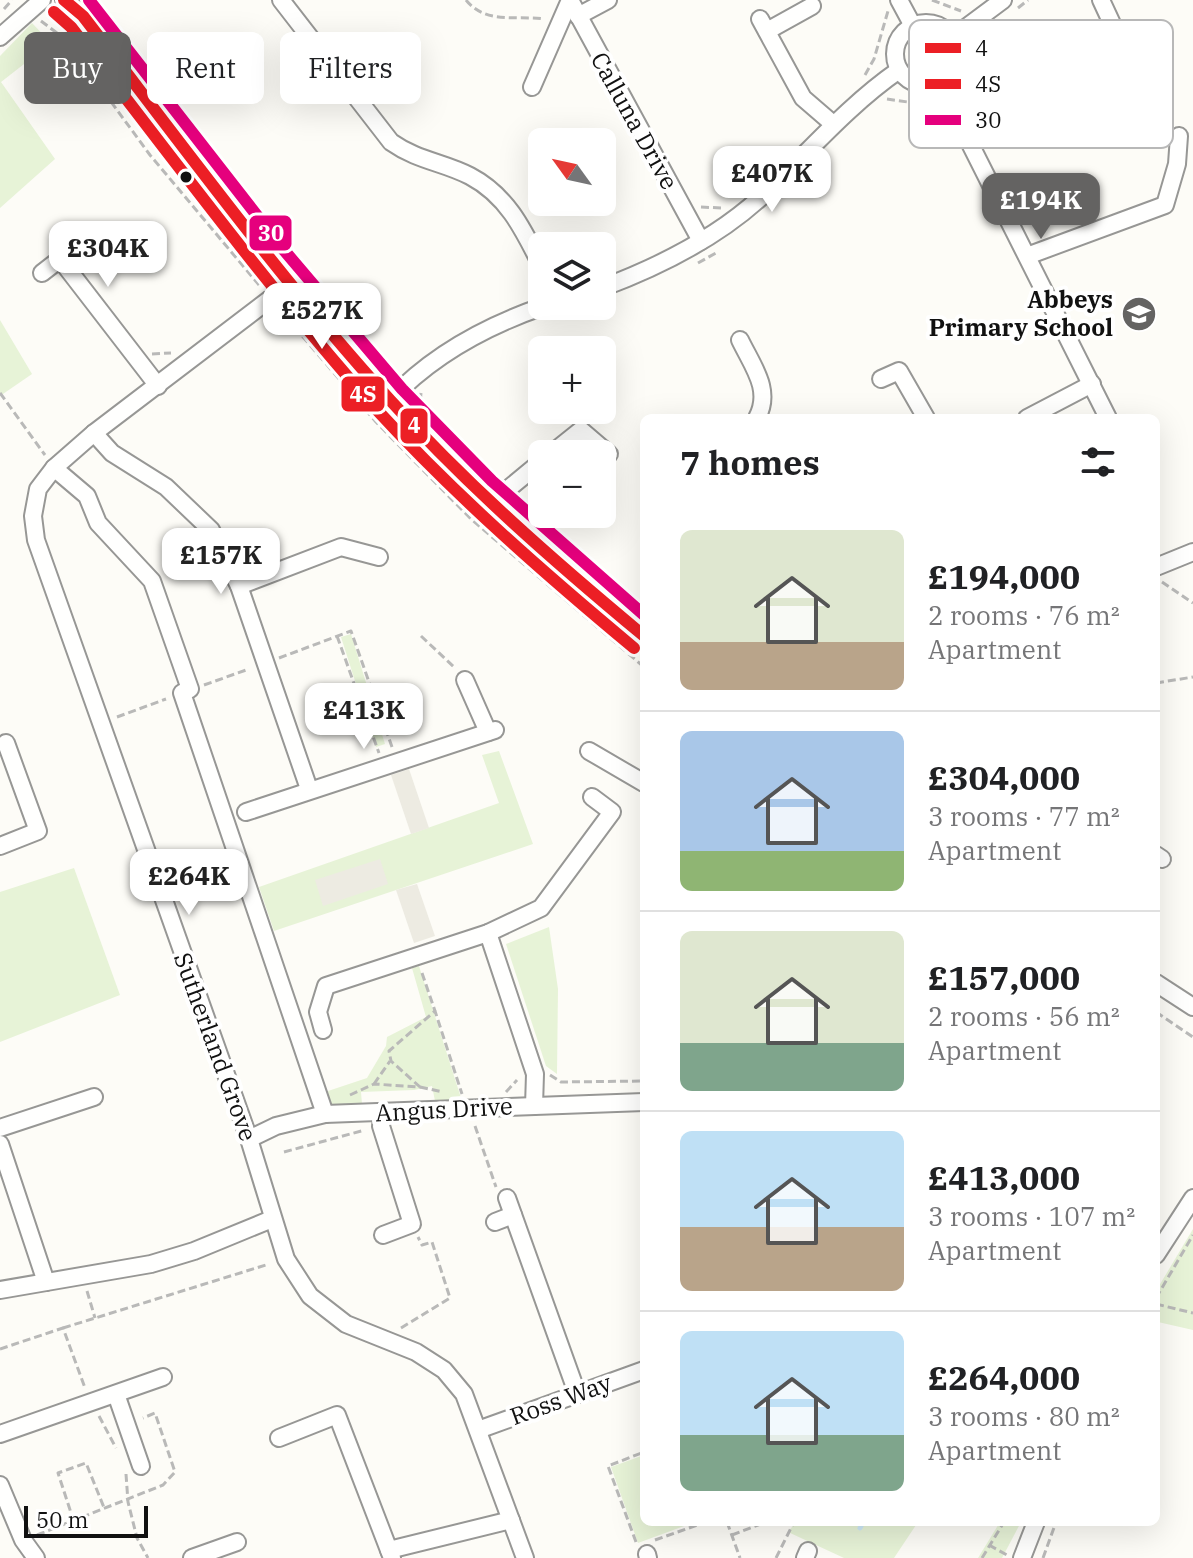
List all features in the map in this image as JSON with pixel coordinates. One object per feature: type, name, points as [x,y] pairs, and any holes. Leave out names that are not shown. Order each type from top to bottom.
[{"type":"street","points":[[0,37],[42,0]]},
{"type":"street","points":[[64,0],[83,16],[291,283],[390,400],[491,503],[640,633]]},
{"type":"street","points":[[281,0],[391,142],[411,156],[470,176],[498,196],[519,220],[528,238]]},
{"type":"street","points":[[532,87],[570,0]]},
{"type":"street","name":"Calluna Drive","points":[[570,0],[701,241]]},
{"type":"street","points":[[578,16],[608,0]]},
{"type":"street","points":[[1101,0],[1110,20]]},
{"type":"street","points":[[895,4],[909,21]]},
{"type":"street","points":[[812,6],[764,25],[803,98],[832,123]]},
{"type":"street","points":[[984,20],[1007,7]]},
{"type":"street","points":[[909,30],[898,40],[895,50],[899,70],[909,77]]},
{"type":"street","points":[[616,283],[651,269],[701,241],[758,199],[832,123],[899,70]]},
{"type":"street","points":[[1027,256],[1165,205],[1177,164],[1179,136]]},
{"type":"street","points":[[973,148],[1106,414]]},
{"type":"street","points":[[42,273],[60,259],[158,386]]},
{"type":"street","name":"Sutherland Grove","points":[[291,283],[158,386],[46,464],[33,516],[36,540],[249,1139],[286,1259],[310,1296],[346,1324],[416,1352],[444,1370],[464,1394],[525,1558]]},
{"type":"street","points":[[390,400],[415,374],[448,350],[512,317],[528,315]]},
{"type":"street","points":[[740,340],[764,389],[765,404],[759,414]]},
{"type":"street","points":[[881,379],[899,371],[924,414]]},
{"type":"street","points":[[1035,414],[1092,384]]},
{"type":"street","points":[[568,440],[581,430],[593,440]]},
{"type":"street","points":[[94,433],[112,453],[166,487],[211,530],[239,586],[309,789]]},
{"type":"street","points":[[46,464],[87,496],[98,523],[152,581],[190,689],[182,693],[323,1109]]},
{"type":"street","points":[[491,503],[528,473]]},
{"type":"street","points":[[239,586],[341,547],[379,557]]},
{"type":"street","points":[[1160,565],[1193,552]]},
{"type":"street","points":[[246,812],[491,731],[465,680]]},
{"type":"street","points":[[0,846],[38,831],[6,743]]},
{"type":"street","points":[[589,751],[640,781]]},
{"type":"street","points":[[323,1030],[318,1012],[326,986],[488,933],[541,908],[612,812],[592,797]]},
{"type":"street","points":[[488,933],[535,1074],[534,1106]]},
{"type":"street","points":[[1160,986],[1193,1007]]},
{"type":"street","points":[[0,1128],[94,1097]]},
{"type":"street","name":"Angus Drive","points":[[249,1139],[323,1109],[383,1114],[640,1102]]},
{"type":"street","points":[[383,1114],[381,1126],[412,1224],[383,1235]]},
{"type":"street","points":[[0,1144],[46,1282]]},
{"type":"street","points":[[507,1198],[577,1393]]},
{"type":"street","points":[[1160,1249],[1193,1198]]},
{"type":"street","points":[[495,1222],[513,1215]]},
{"type":"street","points":[[0,1290],[151,1264],[194,1251],[272,1219]]},
{"type":"street","name":"Ross Way","points":[[478,1430],[640,1371]]},
{"type":"street","points":[[0,1434],[163,1377]]},
{"type":"street","points":[[116,1394],[141,1466]]},
{"type":"street","points":[[279,1438],[337,1415],[390,1554],[511,1520]]},
{"type":"street","points":[[0,1485],[6,1519],[36,1558]]},
{"type":"street","points":[[1015,1557],[1034,1526]]},
{"type":"street","points":[[192,1558],[237,1542]]},
{"type":"path","points":[[0,14],[12,0]]},
{"type":"path","points":[[466,0],[482,14],[501,19],[526,16],[560,21]]},
{"type":"path","points":[[932,0],[960,12],[967,6]]},
{"type":"path","points":[[1007,7],[1028,0]]},
{"type":"path","points":[[857,82],[874,59],[885,15],[895,4]]},
{"type":"path","points":[[877,105],[886,99],[909,102]]},
{"type":"path","points":[[686,215],[702,207],[721,208],[730,200]]},
{"type":"path","points":[[695,265],[719,251]]},
{"type":"path","points":[[140,363],[154,352],[168,354],[177,350]]},
{"type":"path","points":[[427,385],[421,392],[420,404],[472,459]]},
{"type":"path","points":[[0,393],[44,454],[46,464]]},
{"type":"path","points":[[44,454],[46,464]]},
{"type":"path","points":[[558,539],[640,607]]},
{"type":"path","points":[[1160,581],[1193,603]]},
{"type":"path","points":[[337,636],[383,766]]},
{"type":"path","points":[[421,636],[465,680]]},
{"type":"path","points":[[1160,682],[1193,677]]},
{"type":"path","points":[[417,956],[498,1193],[507,1198]]},
{"type":"path","points":[[374,1084],[420,1087],[391,1061],[389,1051],[435,1011]]},
{"type":"path","points":[[1160,1015],[1193,1037]]},
{"type":"path","points":[[323,1109],[374,1084],[391,1061]]},
{"type":"path","points":[[506,1093],[516,1080],[543,1071],[561,1082],[640,1081]]},
{"type":"path","points":[[384,1339],[450,1298],[432,1242],[422,1245],[412,1224]]},
{"type":"path","points":[[1160,1291],[1193,1235]]},
{"type":"path","points":[[63,1328],[286,1259]]},
{"type":"path","points":[[82,1275],[95,1318]]},
{"type":"path","points":[[1160,1305],[1193,1313]]},
{"type":"path","points":[[640,1454],[608,1466],[638,1546],[695,1526]]},
{"type":"path","points":[[74,1522],[58,1473],[86,1463],[105,1510]]},
{"type":"path","points":[[23,1540],[128,1502]]},
{"type":"path","points":[[728,1526],[740,1558]]},
{"type":"path","points":[[731,1536],[756,1526]]},
{"type":"path","points":[[776,1558],[792,1526]]},
{"type":"path","points":[[982,1558],[1001,1526]]},
{"type":"path","points":[[1043,1558],[1055,1526]]},
{"type":"path","points":[[989,1545],[1015,1557]]},
{"type":"green space","points":[[32,23],[41,32],[24,32],[24,64],[1,82],[55,159],[0,208],[0,56]]},
{"type":"green space","points":[[0,320],[32,374],[0,396]]},
{"type":"green space","points":[[351,634],[385,744],[376,747],[341,637]]},
{"type":"green space","points":[[499,751],[533,844],[274,931],[259,887],[499,803],[482,755]]},
{"type":"green space","points":[[74,868],[120,995],[0,1042],[0,892]]},
{"type":"green space","points":[[549,927],[558,989],[557,1074],[546,1066],[506,944]]},
{"type":"green space","points":[[419,966],[462,1101],[435,1101],[432,1086],[414,1090],[361,1092],[362,1104],[329,1106],[325,1092],[367,1078],[386,1046],[387,1037],[426,1017],[412,968]]},
{"type":"green space","points":[[1193,1229],[1193,1330],[1160,1322],[1160,1284]]},
{"type":"green space","points":[[640,1456],[640,1526],[684,1526],[638,1543],[611,1467]]},
{"type":"green space","points":[[793,1526],[915,1526],[894,1558],[844,1558],[788,1532]]},
{"type":"green space","points":[[998,1526],[1019,1526],[1002,1558],[978,1558]]},
{"type":"shaded area","points":[[409,769],[429,828],[411,834],[391,775]]},
{"type":"shaded area","points":[[380,859],[388,884],[323,906],[315,880]]},
{"type":"shaded area","points":[[417,884],[435,936],[414,943],[396,890]]},
{"type":"transit line","name":"4","points":[[64,0],[83,16],[271,260],[390,400],[450,463],[513,522],[640,633]]},
{"type":"transit line","name":"30","points":[[89,0],[283,249],[402,389],[492,481],[640,611]]},
{"type":"transit line","name":"4S","points":[[54,12],[71,27],[259,269],[377,410],[501,533],[634,648]]},
{"type":"place","name":"Abbeys Primary School","points":[[1139,314]]}]
